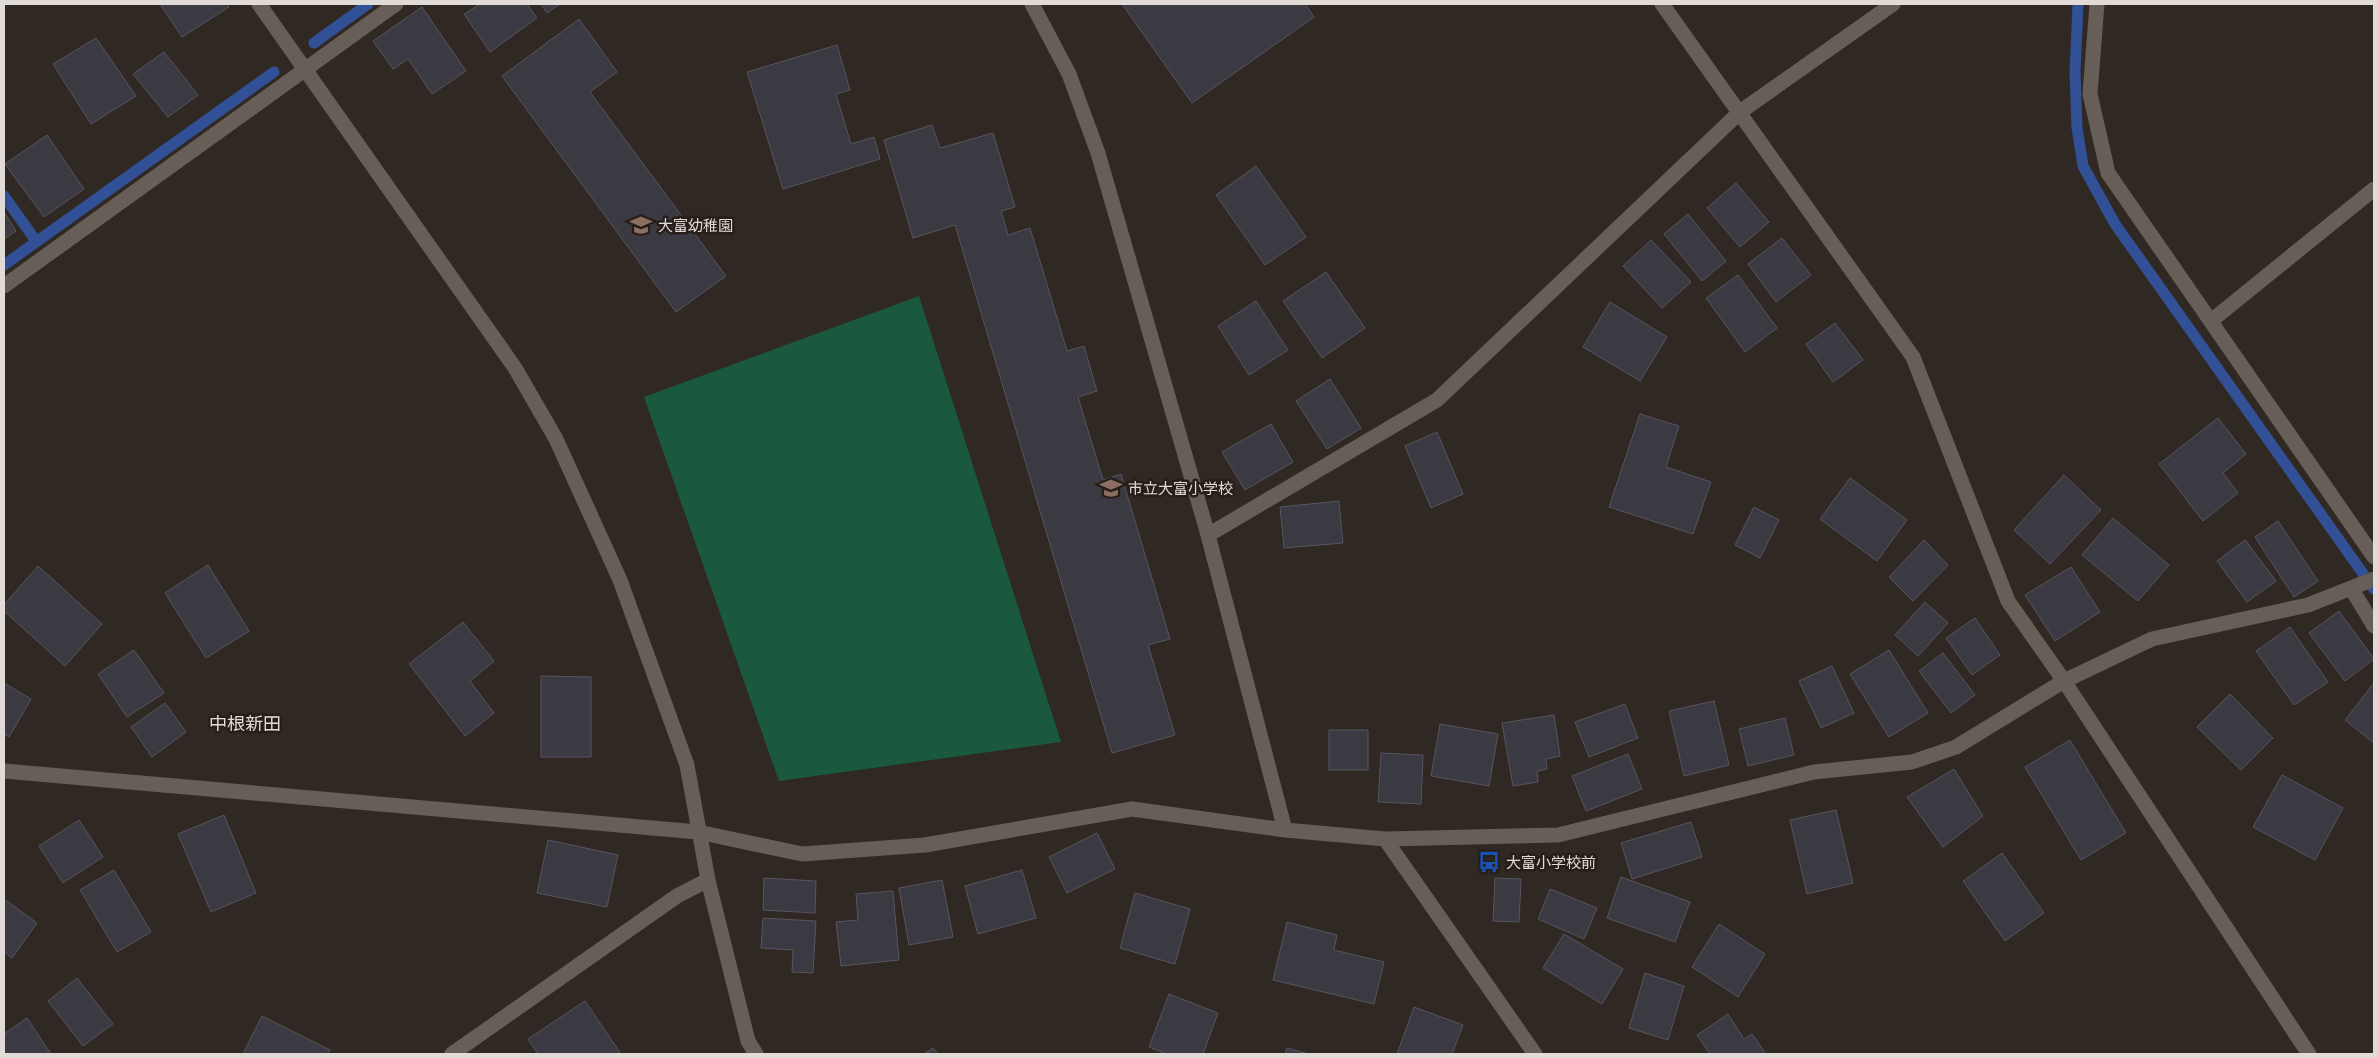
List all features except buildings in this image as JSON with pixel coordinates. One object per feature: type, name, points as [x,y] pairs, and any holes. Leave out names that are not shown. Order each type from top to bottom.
[{"type":"street","points":[[259,4],[515,368],[556,440],[620,580],[687,765],[708,880],[748,1041],[756,1054]]},
{"type":"street","points":[[4,286],[396,4]]},
{"type":"street","points":[[1032,4],[1069,74],[1098,153],[1208,536],[1285,830]]},
{"type":"street","points":[[1662,4],[1913,357],[2008,601],[2064,681],[2309,1054]]},
{"type":"street","points":[[1208,536],[1437,400],[1740,112],[1893,4]]},
{"type":"street","points":[[2097,4],[2090,94],[2108,173],[2374,557]]},
{"type":"street","points":[[2211,321],[2374,189]]},
{"type":"street","points":[[4,770],[698,832],[802,854],[925,845],[1132,809],[1285,830],[1385,839],[1558,835],[1814,772],[1912,762],[1956,747],[2064,681],[2152,640],[2308,605],[2374,579]]},
{"type":"street","points":[[2352,588],[2374,626]]},
{"type":"street","points":[[1385,839],[1535,1054]]},
{"type":"street","points":[[452,1054],[677,896],[708,880]]},
{"type":"green space","points":[[919,296],[1061,742],[779,781],[644,397]]},
{"type":"waterway","points":[[314,43],[368,4]]},
{"type":"waterway","points":[[2078,4],[2075,72],[2077,128],[2083,166],[2115,224],[2374,589]]},
{"type":"waterway","points":[[4,265],[274,72]]},
{"type":"waterway","points":[[4,196],[36,241]]},
{"type":"place","name":"大富幼稚園","points":[[641,225]]},
{"type":"place","name":"市立大富小学校","points":[[1111,488]]},
{"type":"place","name":"大富小学校前","points":[[1489,862]]},
{"type":"district","name":"中根新田","points":[[245,723]]}]
